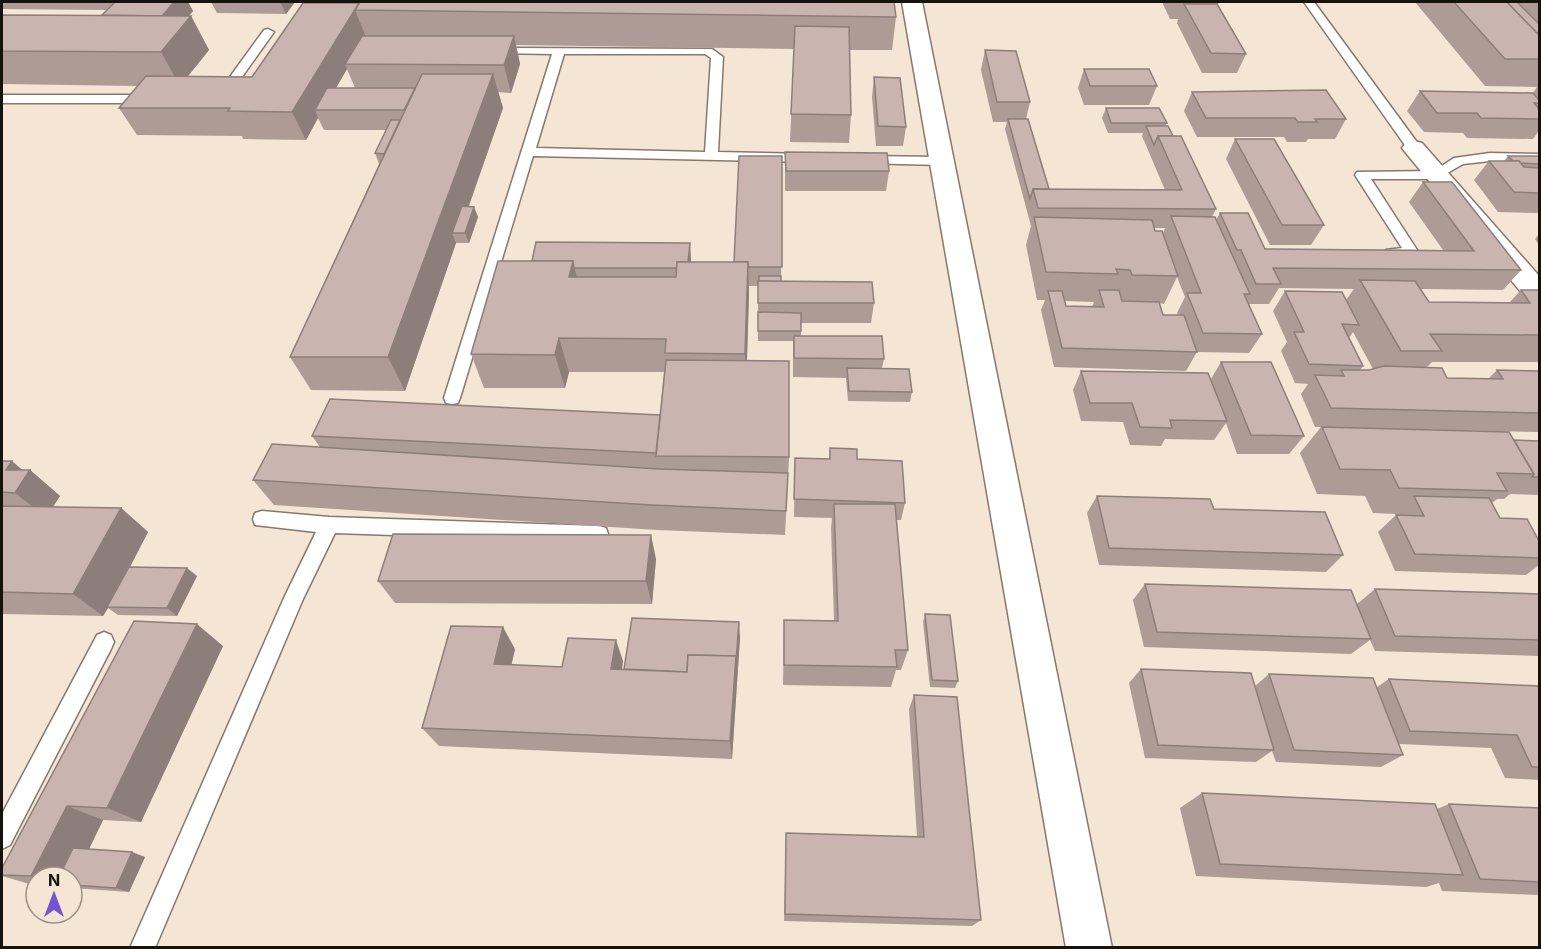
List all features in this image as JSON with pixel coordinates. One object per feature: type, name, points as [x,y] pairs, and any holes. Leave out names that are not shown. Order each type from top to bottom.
[{"type":"street","points":[[912,2],[1089,948]]},
{"type":"street","points":[[1414,148],[1539,296]]},
{"type":"lane","points":[[1309,2],[1414,148]]},
{"type":"lane","points":[[209,99],[220,99],[268,32]]},
{"type":"lane","points":[[478,51],[708,51],[717,57],[711,154]]},
{"type":"lane","points":[[452,398],[559,51]]},
{"type":"lane","points":[[2,99],[163,99]]},
{"type":"lane","points":[[529,152],[711,154],[819,159]]},
{"type":"lane","points":[[1377,254],[1412,253],[1362,175],[1437,175],[1459,160],[1490,157],[1539,158]]},
{"type":"lane","points":[[855,160],[941,161]]},
{"type":"lane","points":[[262,519],[330,525],[599,534]]},
{"type":"lane","points":[[142,948],[294,598],[330,525]]},
{"type":"lane","points":[[2,837],[104,642]]},
{"type":"building","points":[[115,2],[174,2],[162,16],[102,15]]},
{"type":"building","points":[[360,2],[894,2],[896,17],[355,10]]},
{"type":"building","points":[[1454,2],[1507,2],[1539,35],[1539,59],[1505,59]]},
{"type":"building","points":[[1507,2],[1517,2],[1539,24],[1539,35]]},
{"type":"building","points":[[303,3],[359,3],[292,112],[228,111],[230,108],[119,108],[146,76],[252,77]]},
{"type":"building","points":[[1184,4],[1217,4],[1246,54],[1211,53]]},
{"type":"building","points":[[2,15],[191,16],[161,52],[2,51]]},
{"type":"building","points":[[795,26],[849,27],[851,115],[791,114]]},
{"type":"building","points":[[362,36],[514,36],[504,65],[345,64]]},
{"type":"building","points":[[985,50],[1016,51],[1030,102],[997,102]]},
{"type":"building","points":[[1084,69],[1149,69],[1157,86],[1090,86]]},
{"type":"building","points":[[422,74],[493,74],[388,357],[290,357]]},
{"type":"building","points":[[874,77],[900,78],[906,127],[878,126]]},
{"type":"building","points":[[327,88],[415,88],[404,110],[315,110]]},
{"type":"building","points":[[1326,90],[1346,119],[1315,119],[1317,122],[1298,122],[1295,118],[1206,118],[1192,92]]},
{"type":"building","points":[[1420,91],[1533,93],[1539,100],[1539,103],[1534,103],[1539,109],[1539,119],[1481,118],[1477,113],[1437,113]]},
{"type":"building","points":[[1106,108],[1159,108],[1167,123],[1111,123]]},
{"type":"building","points":[[1008,119],[1028,119],[1049,189],[1033,189],[1030,199]]},
{"type":"building","points":[[391,120],[400,120],[384,154],[375,153]]},
{"type":"building","points":[[1146,126],[1168,126],[1173,136],[1158,136],[1154,145]]},
{"type":"building","points":[[1158,136],[1181,136],[1216,209],[1038,208],[1033,189],[1182,190]]},
{"type":"building","points":[[1235,139],[1274,139],[1324,225],[1282,225]]},
{"type":"building","points":[[785,152],[887,153],[889,171],[786,171]]},
{"type":"building","points":[[739,156],[782,156],[782,267],[748,267],[748,262],[734,262]]},
{"type":"building","points":[[1508,156],[1539,156],[1539,164],[1513,161]]},
{"type":"building","points":[[1489,161],[1519,161],[1524,167],[1539,168],[1539,193],[1514,192]]},
{"type":"building","points":[[1423,182],[1452,182],[1521,270],[1273,268],[1281,284],[1256,284],[1241,250],[1237,250],[1220,213],[1248,213],[1265,249],[1474,251]]},
{"type":"building","points":[[462,206],[474,207],[465,233],[452,233]]},
{"type":"building","points":[[1171,216],[1215,217],[1250,294],[1244,294],[1262,334],[1203,333],[1187,293],[1201,293]]},
{"type":"building","points":[[1034,217],[1152,220],[1155,231],[1162,231],[1178,276],[1132,275],[1130,270],[1116,269],[1118,274],[1046,272]]},
{"type":"building","points":[[536,242],[690,243],[688,262],[677,262],[677,268],[574,268],[573,261],[532,261]]},
{"type":"building","points":[[498,261],[573,261],[569,277],[676,277],[677,262],[748,262],[745,354],[665,353],[666,339],[559,338],[555,355],[471,354]]},
{"type":"building","points":[[759,276],[781,276],[781,282],[759,281]]},
{"type":"building","points":[[1360,280],[1415,281],[1429,302],[1530,303],[1521,290],[1539,290],[1539,335],[1430,334],[1442,351],[1401,351]]},
{"type":"building","points":[[758,281],[872,282],[874,303],[758,303]]},
{"type":"building","points":[[1099,290],[1119,290],[1122,301],[1159,302],[1163,315],[1184,315],[1197,352],[1062,348],[1048,291],[1062,291],[1066,306],[1104,307]]},
{"type":"building","points":[[1285,291],[1342,292],[1359,325],[1342,324],[1363,366],[1309,364],[1294,332],[1304,332]]},
{"type":"building","points":[[758,312],[801,313],[801,331],[758,331]]},
{"type":"building","points":[[794,336],[882,336],[884,359],[794,358]]},
{"type":"building","points":[[666,360],[789,361],[789,457],[656,456]]},
{"type":"building","points":[[1221,362],[1271,362],[1304,436],[1251,435]]},
{"type":"building","points":[[1384,366],[1442,368],[1447,378],[1503,379],[1497,370],[1539,371],[1539,413],[1331,408],[1315,375],[1344,376],[1341,370],[1369,370]]},
{"type":"building","points":[[847,368],[909,369],[912,392],[849,391]]},
{"type":"building","points":[[1081,371],[1208,373],[1227,421],[1170,420],[1172,428],[1140,427],[1132,403],[1090,403]]},
{"type":"building","points":[[330,399],[660,415],[656,453],[312,436]]},
{"type":"building","points":[[1322,427],[1509,432],[1534,474],[1497,473],[1507,491],[1399,488],[1390,470],[1340,469]]},
{"type":"building","points":[[1514,440],[1539,441],[1539,477],[1532,477],[1534,474]]},
{"type":"building","points":[[272,444],[659,469],[788,473],[786,511],[253,480]]},
{"type":"building","points":[[830,448],[857,449],[857,459],[902,461],[905,503],[794,499],[795,458],[830,459]]},
{"type":"building","points":[[2,461],[12,461],[6,470],[30,470],[15,493],[2,492]]},
{"type":"building","points":[[1097,496],[1210,499],[1214,509],[1325,512],[1343,555],[1109,548]]},
{"type":"building","points":[[1414,496],[1489,498],[1500,518],[1527,519],[1539,541],[1539,558],[1415,554],[1396,515],[1424,516]]},
{"type":"building","points":[[834,504],[895,504],[908,650],[895,650],[897,667],[784,665],[784,620],[838,621]]},
{"type":"building","points":[[2,506],[121,508],[73,594],[2,592]]},
{"type":"building","points":[[393,534],[651,535],[646,581],[378,581]]},
{"type":"building","points":[[129,567],[187,568],[167,608],[107,607]]},
{"type":"building","points":[[1145,584],[1351,590],[1371,639],[1157,632]]},
{"type":"building","points":[[1375,589],[1539,594],[1539,640],[1395,636]]},
{"type":"building","points":[[925,614],[950,615],[958,681],[932,680]]},
{"type":"building","points":[[632,618],[739,622],[736,662],[736,656],[688,655],[687,672],[624,669]]},
{"type":"building","points":[[134,621],[197,624],[107,808],[67,806],[37,865],[24,865],[24,876],[2,875],[2,868]]},
{"type":"building","points":[[451,626],[503,627],[494,664],[562,667],[568,638],[616,640],[611,669],[687,672],[688,655],[736,656],[730,741],[422,728]]},
{"type":"building","points":[[1141,669],[1251,673],[1274,750],[1158,745]]},
{"type":"building","points":[[1269,674],[1373,678],[1403,755],[1294,750]]},
{"type":"building","points":[[1389,679],[1539,686],[1539,767],[1532,767],[1517,735],[1410,731]]},
{"type":"building","points":[[914,695],[957,697],[981,920],[785,914],[786,833],[924,837]]},
{"type":"building","points":[[1202,793],[1435,804],[1463,875],[1220,864]]},
{"type":"building","points":[[1449,804],[1539,808],[1539,882],[1480,879]]},
{"type":"building","points":[[73,848],[132,852],[116,888],[84,886],[84,865],[65,865]]}]
